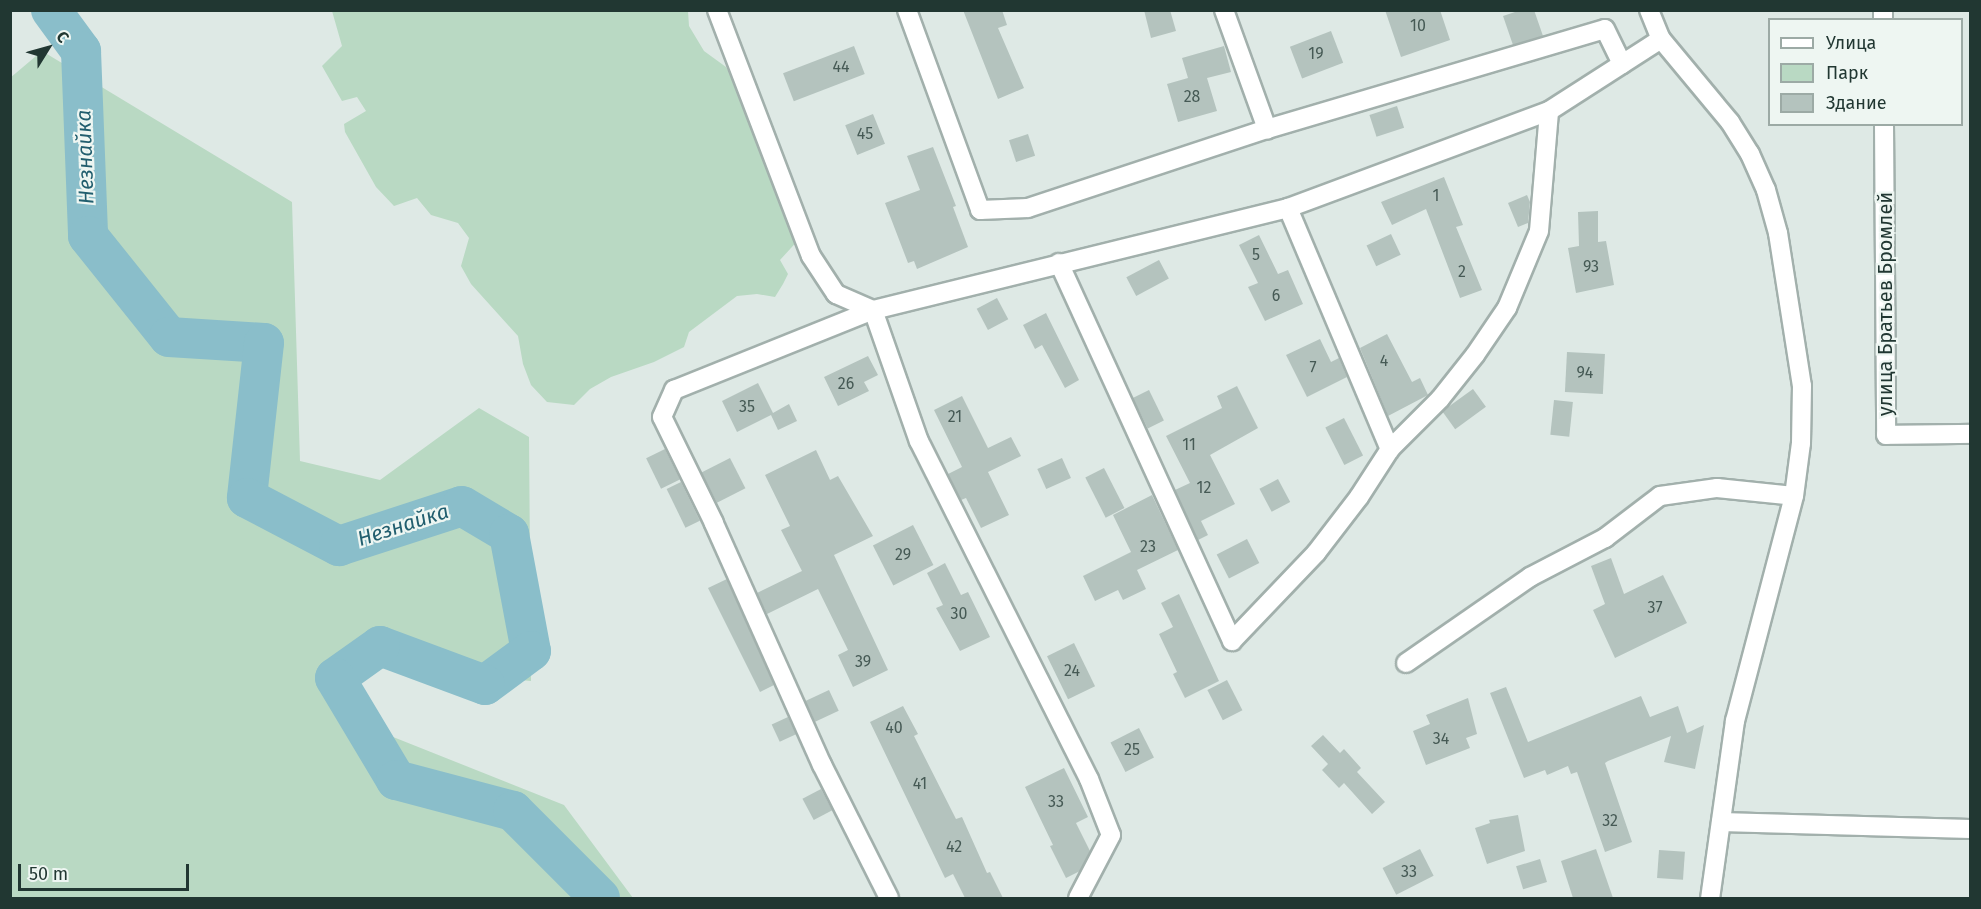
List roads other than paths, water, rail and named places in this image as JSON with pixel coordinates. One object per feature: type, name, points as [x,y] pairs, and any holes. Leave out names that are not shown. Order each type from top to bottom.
[{"type":"street","points":[[717,10],[811,256],[836,294],[873,310],[919,441],[1089,779],[1111,835],[1078,898]]},
{"type":"street","points":[[907,10],[980,210],[1028,208],[1267,129],[1605,29],[1622,64]]},
{"type":"street","points":[[1224,10],[1267,129]]},
{"type":"street","points":[[1648,10],[1661,39],[1730,122],[1750,154],[1766,190],[1775,222],[1802,386],[1801,442],[1794,496],[1735,721],[1710,898]]},
{"type":"street","points":[[889,898],[822,765],[729,555],[662,417],[674,390],[873,310],[1288,208],[1549,111],[1661,39]]},
{"type":"street","points":[[1059,263],[1232,641],[1316,553],[1359,497],[1390,449],[1440,399],[1475,355],[1507,308],[1539,231],[1549,111]]},
{"type":"street","name":"улица Братьев Бромлей","points":[[1884,126],[1886,435],[1971,434]]},
{"type":"street","points":[[1288,208],[1390,449]]},
{"type":"street","points":[[1406,663],[1530,577],[1605,538],[1660,496],[1718,488],[1794,496]]},
{"type":"street","points":[[1721,822],[1971,828]]},
{"type":"waterway","name":"Незнайка","points":[[51,10],[81,51],[88,236],[169,337],[264,343],[247,498],[339,546],[462,506],[509,534],[531,651],[485,685],[380,646],[335,678],[396,780],[513,811],[600,898]]}]
